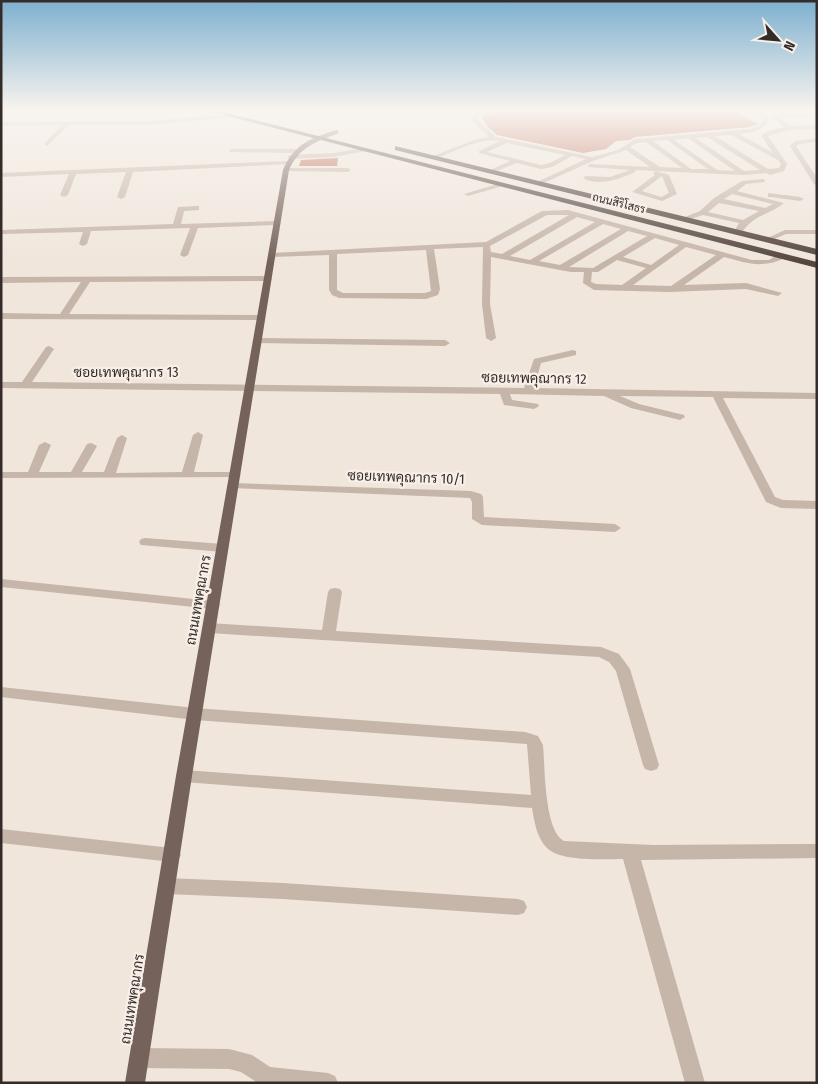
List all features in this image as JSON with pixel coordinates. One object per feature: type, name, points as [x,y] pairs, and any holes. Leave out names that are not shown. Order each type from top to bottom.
[{"type":"highway","name":"ถนนสิริโสธร","points":[[409,162],[817,265]]},
{"type":"highway","name":"ถนนสิริโสธร","points":[[454,162],[817,252]]},
{"type":"main road","name":"ถนนเทพคุณากร","points":[[135,1083],[184,776],[277,223],[290,162]]},
{"type":"street","points":[[1,175],[130,170],[194,164],[252,162]]},
{"type":"street","points":[[298,162],[348,171]]},
{"type":"street","points":[[492,171],[511,162]]},
{"type":"street","points":[[522,162],[547,167],[557,162]]},
{"type":"street","points":[[543,184],[591,162],[662,173],[690,171],[770,173],[782,170],[784,164],[782,162]]},
{"type":"street","points":[[646,162],[667,176],[674,192],[667,199],[636,192],[662,173]]},
{"type":"street","points":[[677,162],[690,171]]},
{"type":"street","points":[[701,162],[716,172]]},
{"type":"street","points":[[726,162],[743,173]]},
{"type":"street","points":[[752,162],[770,173]]},
{"type":"street","points":[[802,162],[817,184]]},
{"type":"street","points":[[121,197],[130,170]]},
{"type":"street","points":[[586,178],[611,180],[635,170]]},
{"type":"street","points":[[64,195],[73,172]]},
{"type":"street","points":[[808,172],[817,172]]},
{"type":"street","points":[[1,179],[11,175]]},
{"type":"street","points":[[684,219],[703,213],[717,200],[744,182],[763,181]]},
{"type":"street","points":[[468,194],[501,185]]},
{"type":"street","points":[[734,190],[783,200],[800,199]]},
{"type":"street","points":[[717,200],[767,211]]},
{"type":"street","points":[[738,232],[744,222],[767,211],[783,200]]},
{"type":"street","points":[[176,226],[181,209],[196,208]]},
{"type":"street","points":[[272,255],[488,244],[544,213],[556,211],[576,214],[762,263],[770,262],[782,256]]},
{"type":"street","points":[[703,213],[744,222]]},
{"type":"street","points":[[503,257],[576,214]]},
{"type":"street","points":[[532,262],[602,221]]},
{"type":"street","points":[[1,232],[277,223]]},
{"type":"street","points":[[184,254],[195,226]]},
{"type":"street","points":[[562,268],[627,228]]},
{"type":"street","points":[[83,244],[88,229]]},
{"type":"street","points":[[767,240],[785,232],[817,232]]},
{"type":"street","points":[[487,254],[562,268],[595,270],[654,235]]},
{"type":"street","points":[[488,244],[485,297],[486,321],[491,338]]},
{"type":"street","points":[[624,288],[686,244]]},
{"type":"street","points":[[333,252],[333,290],[335,293],[342,296],[426,296],[435,293],[436,289],[430,248]]},
{"type":"street","points":[[674,288],[724,254]]},
{"type":"street","points":[[616,258],[653,268]]},
{"type":"street","points":[[588,270],[588,286],[624,288],[746,286],[778,293]]},
{"type":"street","points":[[1,280],[268,279]]},
{"type":"street","points":[[63,316],[87,280]]},
{"type":"street","points":[[1,316],[262,317]]},
{"type":"street","points":[[258,340],[445,343]]},
{"type":"street","points":[[25,385],[49,349]]},
{"type":"street","points":[[528,392],[537,361],[544,358],[573,354]]},
{"type":"street","name":"ซอยเทพคุณากร 13","points":[[2,387],[25,385],[250,387]]},
{"type":"street","name":"ซอยเทพคุณากร 12","points":[[250,387],[817,396]]},
{"type":"street","points":[[504,391],[508,403],[534,406]]},
{"type":"street","points":[[605,393],[635,406],[680,417]]},
{"type":"street","points":[[717,395],[770,500],[781,504],[817,504]]},
{"type":"street","points":[[187,475],[198,435]]},
{"type":"street","points":[[109,476],[122,438]]},
{"type":"street","points":[[32,475],[45,444]]},
{"type":"street","points":[[74,476],[90,446]]},
{"type":"street","points":[[1,475],[187,475],[234,480]]},
{"type":"street","name":"ซอยเทพคุณากร 10/1","points":[[234,480],[471,495],[477,496],[479,500],[476,516],[482,521],[615,528]]},
{"type":"street","points":[[144,542],[223,548]]},
{"type":"street","points":[[1,583],[213,605]]},
{"type":"street","points":[[328,635],[335,592]]},
{"type":"street","points":[[209,628],[601,652],[614,658],[623,669],[651,764]]},
{"type":"street","points":[[1,692],[195,714],[525,738],[532,740],[536,745],[540,802],[547,835],[554,844],[567,849],[630,853],[817,851]]},
{"type":"street","points":[[184,776],[540,802]]},
{"type":"street","points":[[1,836],[172,855]]},
{"type":"street","points":[[630,853],[695,1083]]},
{"type":"street","points":[[167,886],[283,891],[518,907]]},
{"type":"street","points":[[139,1058],[229,1059],[245,1062],[270,1077],[328,1083]]},
{"type":"building","points":[[300,162],[338,162],[337,166],[299,166]]}]
